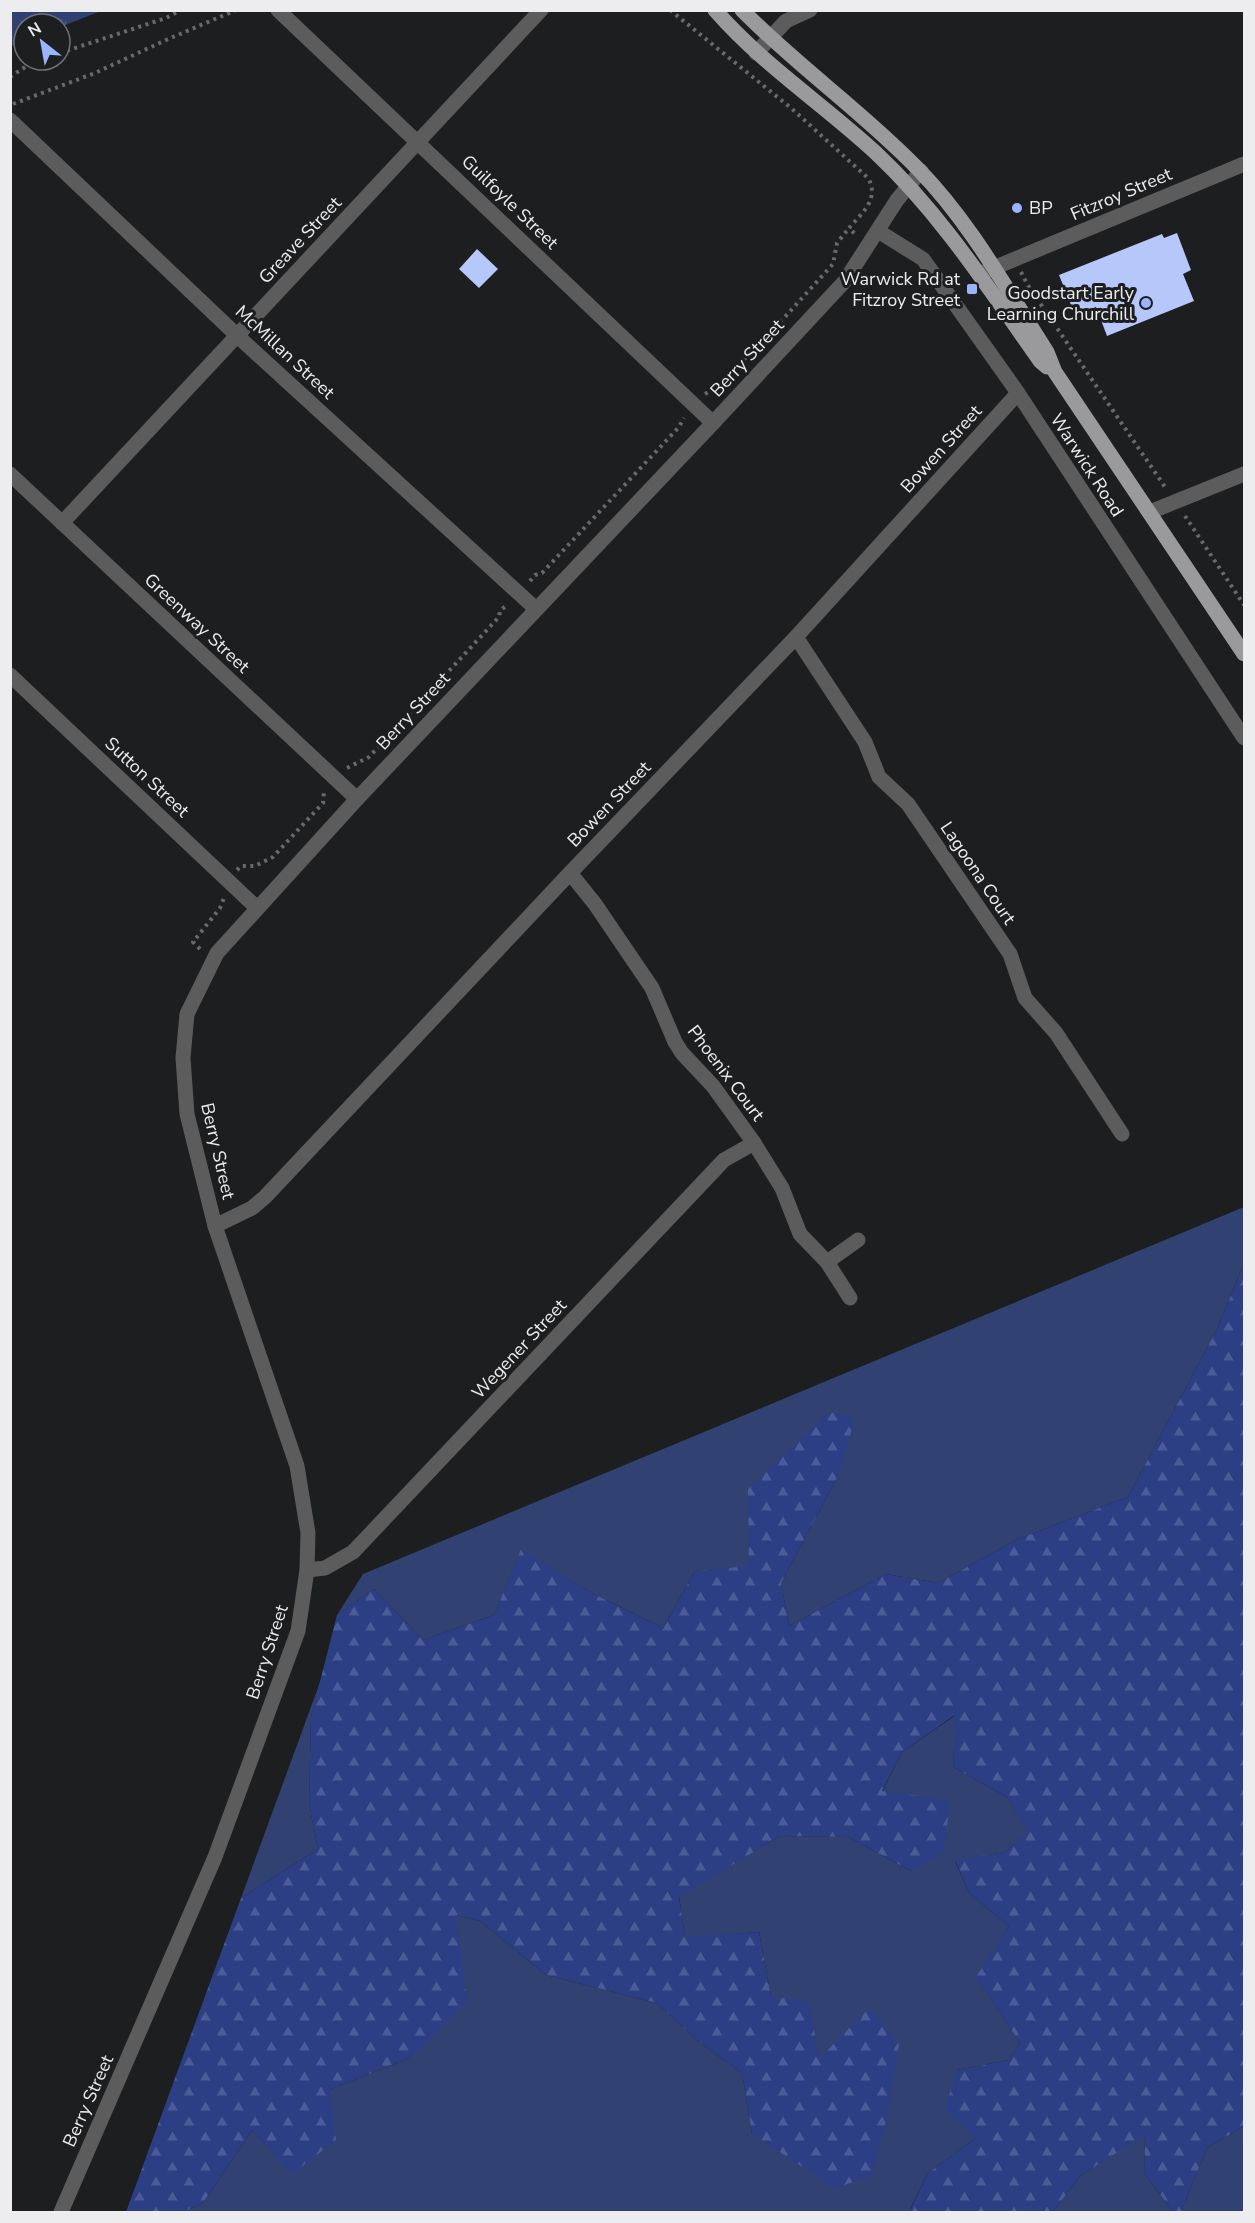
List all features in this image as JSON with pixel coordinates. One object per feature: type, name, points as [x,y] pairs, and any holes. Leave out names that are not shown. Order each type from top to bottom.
[{"type":"main road","name":"Warwick Road","points":[[715,10],[756,53],[875,153],[986,271]]},
{"type":"main road","name":"Warwick Road","points":[[742,10],[769,38],[888,139],[921,171],[958,217],[986,271],[1041,361],[1054,372],[1245,654]]},
{"type":"main road","points":[[810,98],[823,83]]},
{"type":"street","name":"Guilfoyle Street","points":[[278,10],[714,423]]},
{"type":"street","name":"Greave Street","points":[[62,523],[541,10]]},
{"type":"street","points":[[756,53],[786,21],[810,10]]},
{"type":"street","name":"McMillan Street","points":[[10,120],[238,335],[536,609]]},
{"type":"street","name":"Fitzroy Street","points":[[986,271],[1245,165]]},
{"type":"street","name":"Berry Street","points":[[61,2212],[215,1857],[298,1630],[307,1570],[308,1533],[297,1466],[215,1226],[187,1114],[183,1058],[187,1014],[217,952],[357,799],[714,423],[845,281],[907,185],[921,171]]},
{"type":"street","name":"Warwick Road","points":[[878,231],[923,259],[1018,393],[1245,738]]},
{"type":"street","name":"Bowen Street","points":[[215,1226],[252,1208],[265,1197],[796,637],[1018,393]]},
{"type":"street","name":"Greenway Street","points":[[10,474],[357,799]]},
{"type":"street","points":[[1150,512],[1245,474]]},
{"type":"street","name":"Lagoona Court","points":[[796,637],[865,742],[879,777],[908,804],[1010,954],[1025,998],[1056,1033],[1122,1134]]},
{"type":"street","name":"Sutton Street","points":[[10,675],[257,908]]},
{"type":"street","name":"Phoenix Court","points":[[570,873],[595,904],[652,988],[682,1053],[713,1086],[754,1143],[782,1188],[800,1234],[827,1262],[850,1298]]},
{"type":"street","name":"Wegener Street","points":[[307,1570],[326,1568],[353,1552],[724,1160],[754,1143]]},
{"type":"street","points":[[827,1262],[858,1240]]},
{"type":"path","points":[[72,49],[166,18],[181,10]]},
{"type":"path","points":[[10,105],[95,73],[236,10]]},
{"type":"path","points":[[670,10],[791,108],[868,178],[873,186],[870,204],[837,243],[833,264],[783,319],[771,327],[763,340],[717,387],[701,399]]},
{"type":"path","points":[[849,228],[861,240]]},
{"type":"path","points":[[1015,259],[1027,284],[1245,605]]},
{"type":"path","points":[[213,961],[193,942],[224,902],[218,890],[241,867],[255,866],[266,861],[280,849],[323,803],[323,788],[318,784],[337,763],[344,769],[369,757],[499,617],[500,611],[535,575],[542,573],[679,427],[687,415]]},
{"type":"green space","points":[[11,10],[101,10],[72,22],[72,12],[12,12],[11,46]]},
{"type":"green space","points":[[1244,1207],[1244,1263],[1218,1327],[1128,1497],[1018,1539],[938,1583],[886,1574],[789,1626],[781,1583],[839,1474],[749,1489],[749,1567],[695,1571],[663,1628],[594,1594],[521,1550],[494,1615],[423,1640],[374,1589],[337,1615],[363,1574]]},
{"type":"green space","points":[[1244,1263],[1244,2126],[1207,2148],[1181,2212],[1173,2212],[1144,2173],[1145,2135],[1080,2176],[1053,2212],[913,2212],[910,2210],[928,2173],[976,2138],[945,2109],[957,2070],[1009,2060],[1020,2043],[976,1977],[1009,1926],[969,1893],[955,1860],[1005,1852],[1028,1832],[1007,1797],[953,1767],[955,1715],[902,1752],[882,1791],[950,1800],[944,1852],[911,1871],[848,1837],[780,1836],[679,1897],[685,1937],[759,1932],[771,1996],[809,2002],[819,2059],[869,2008],[899,2045],[887,2117],[871,2176],[835,2188],[752,2134],[742,2073],[698,2041],[657,2003],[546,1975],[480,1921],[456,1915],[467,2001],[412,2057],[329,2090],[336,2140],[292,2174],[252,2130],[203,2203],[183,2212],[126,2212],[241,1898],[318,1849],[309,1803],[311,1717],[337,1615],[374,1589],[423,1640],[494,1615],[521,1549],[594,1594],[663,1628],[695,1571],[749,1566],[748,1489],[829,1412],[855,1418],[839,1474],[781,1583],[789,1626],[886,1574],[938,1583],[1018,1539],[1128,1497],[1218,1327]]},
{"type":"green space","points":[[323,1674],[311,1717],[309,1803],[318,1849],[241,1898]]},
{"type":"green space","points":[[956,1715],[953,1767],[1007,1797],[1029,1832],[1005,1852],[955,1861],[969,1893],[1009,1926],[977,1978],[1020,2043],[1009,2060],[957,2070],[976,2138],[928,2173],[910,2209],[913,2212],[183,2212],[203,2203],[252,2130],[292,2173],[329,2090],[412,2057],[456,1915],[480,1921],[546,1975],[657,2003],[698,2041],[742,2073],[752,2134],[819,2060],[771,1996],[759,1932],[685,1938],[679,1896],[780,1836],[848,1837],[911,1871],[882,1792],[902,1752]]},
{"type":"green space","points":[[1244,2126],[1244,2212],[1181,2212],[1207,2148]]},
{"type":"green space","points":[[1145,2134],[1144,2173],[1173,2212],[1053,2212],[1080,2176]]},
{"type":"building","points":[[1177,233],[1191,270],[1183,274],[1194,301],[1107,336],[1096,307],[1075,315],[1059,275],[1162,234],[1164,238]]},
{"type":"building","points":[[477,249],[498,269],[479,288],[459,269]]},
{"type":"place","name":"BP","points":[[1017,208]]},
{"type":"place","name":"Warwick Rd at Fitzroy Street","points":[[972,289]]},
{"type":"place","name":"Goodstart Early Learning Churchill","points":[[1146,303]]}]
